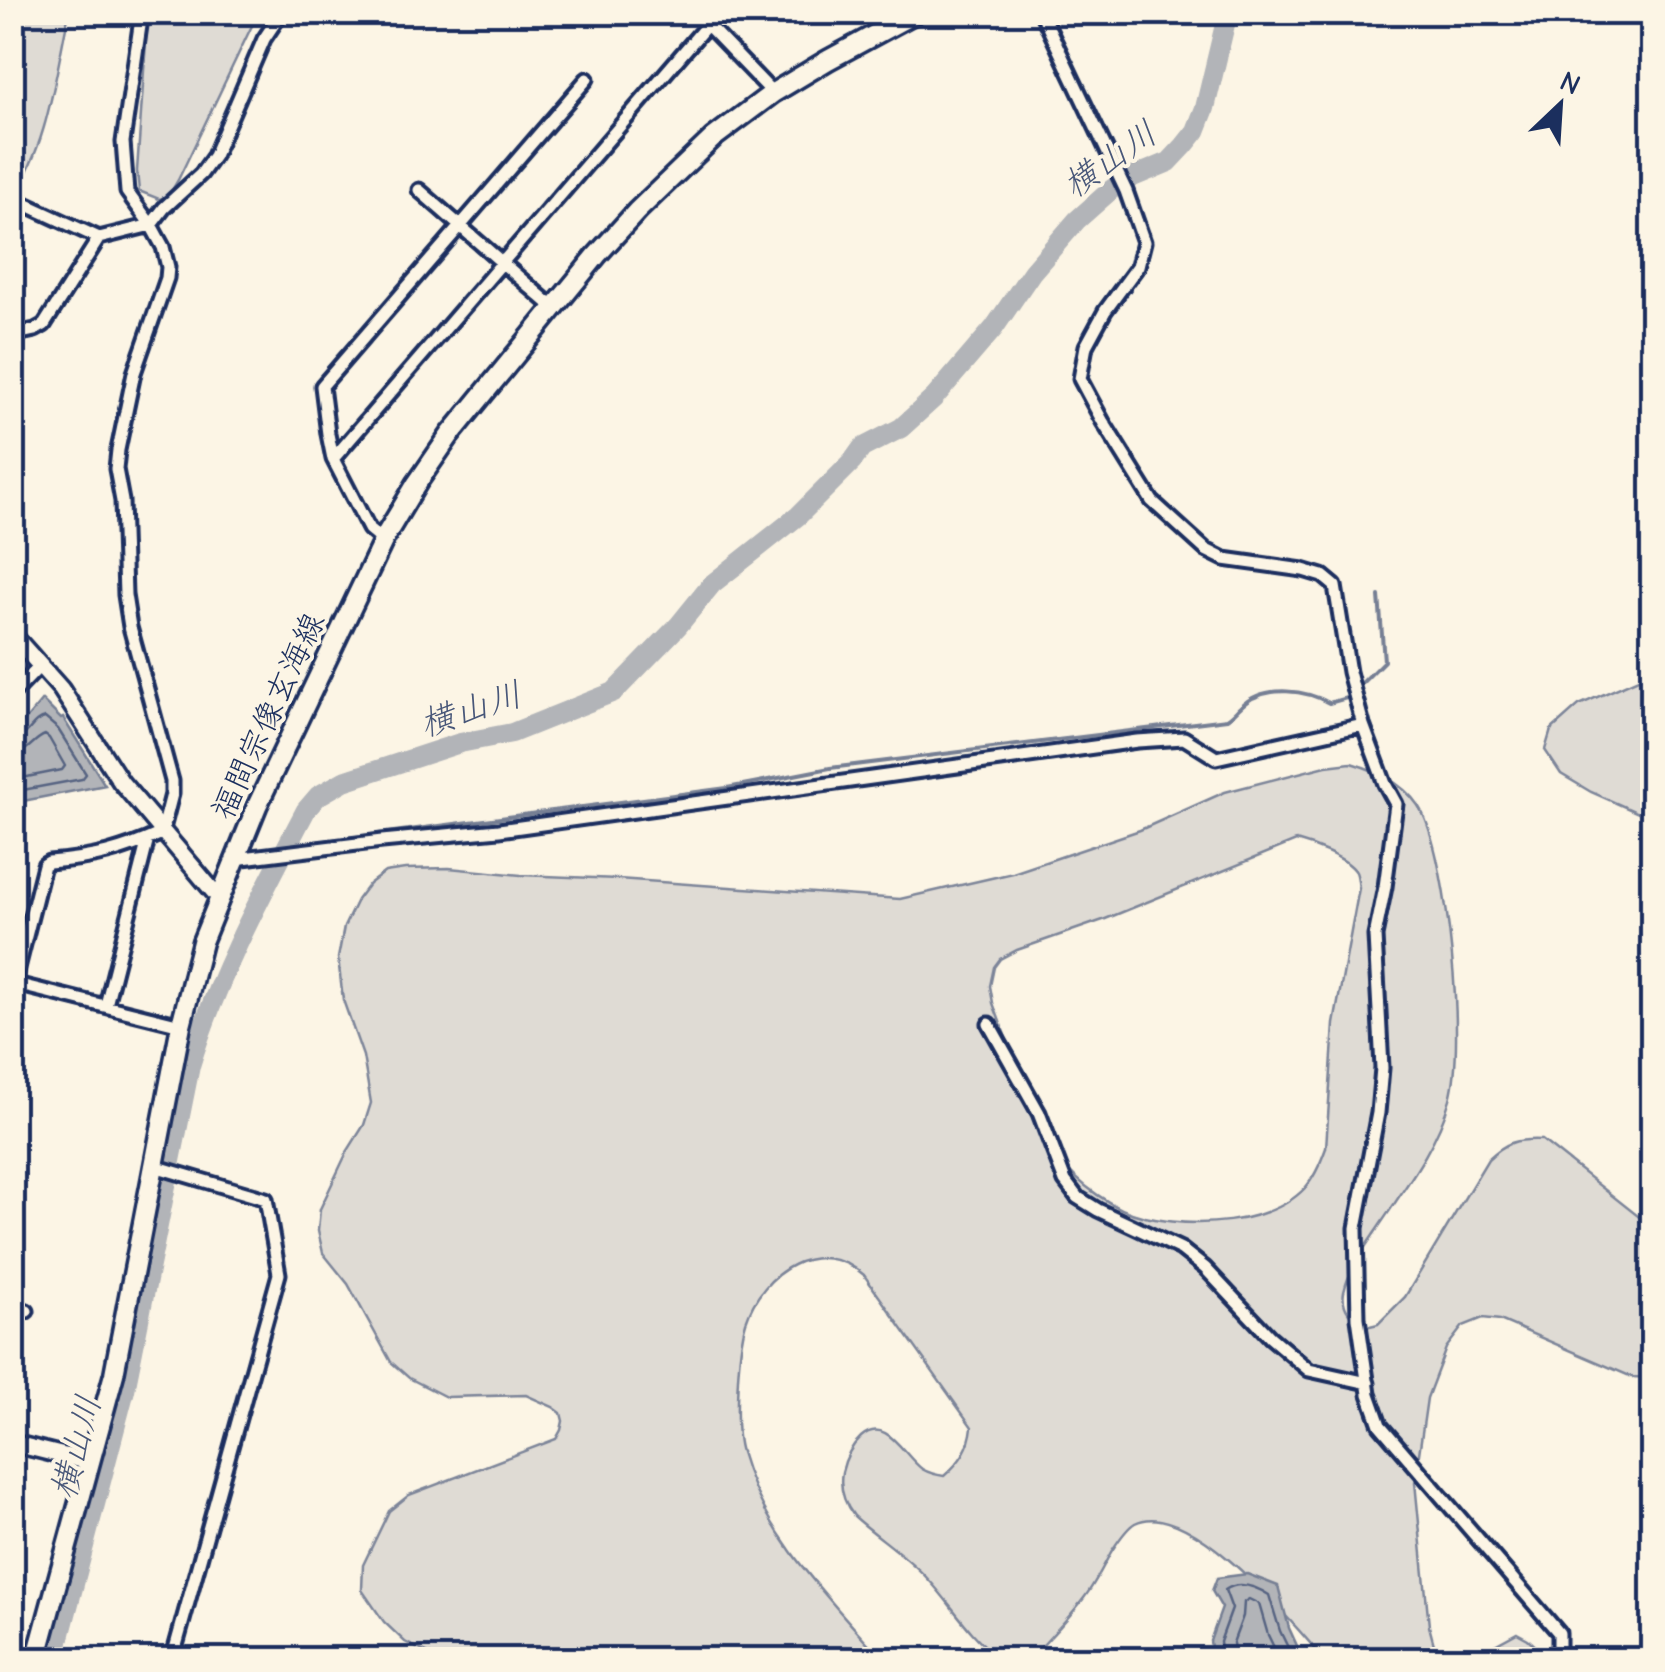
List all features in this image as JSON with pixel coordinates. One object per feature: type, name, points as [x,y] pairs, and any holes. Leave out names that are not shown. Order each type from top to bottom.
[{"type":"main road","name":"福間宗像玄海線","points":[[36,1660],[114,1374],[181,1024],[202,942],[281,754],[383,541],[450,435],[637,211],[713,138],[772,93],[916,12]]},
{"type":"street","points":[[106,1005],[155,836],[172,794],[172,780],[130,627],[116,469],[134,373],[167,278],[166,256],[151,225],[127,192],[123,142],[142,12]]},
{"type":"street","points":[[12,198],[99,238],[151,225],[214,156],[264,39],[282,12]]},
{"type":"street","points":[[696,12],[772,93]]},
{"type":"street","points":[[1041,12],[1126,191],[1144,242],[1138,266],[1086,346],[1080,379],[1152,501],[1206,550],[1224,559],[1303,570],[1323,576],[1335,586],[1349,672],[1363,726],[1384,784],[1396,804],[1375,936],[1382,1068],[1378,1113],[1356,1228],[1358,1318],[1369,1394],[1380,1425],[1559,1633],[1559,1660]]},
{"type":"street","points":[[333,459],[707,25]]},
{"type":"street","points":[[383,541],[369,528],[333,459],[322,386],[587,79]]},
{"type":"street","points":[[419,190],[554,308]]},
{"type":"street","points":[[12,335],[44,324],[99,238]]},
{"type":"street","points":[[12,634],[61,689],[155,836],[219,898]]},
{"type":"street","points":[[12,695],[42,665]]},
{"type":"street","points":[[235,859],[498,830],[1137,741],[1184,738],[1216,758],[1363,726]]},
{"type":"street","points":[[155,836],[94,858],[44,865],[14,984],[181,1024]]},
{"type":"street","points":[[989,1024],[1039,1113],[1065,1181],[1077,1197],[1181,1249],[1309,1370],[1368,1382]]},
{"type":"street","points":[[154,1166],[266,1198],[279,1274],[172,1660]]},
{"type":"street","points":[[12,1306],[27,1310]]},
{"type":"street","points":[[12,1443],[89,1462]]},
{"type":"shaded area","points":[[13,13],[69,13],[43,131],[13,195]]},
{"type":"shaded area","points":[[148,13],[258,13],[178,180],[168,197],[159,199],[139,191],[137,171]]},
{"type":"shaded area","points":[[1652,665],[1652,819],[1561,774],[1545,750],[1551,730],[1579,705],[1643,677]]},
{"type":"shaded area","points":[[1351,763],[1372,770],[1410,795],[1423,814],[1447,913],[1455,998],[1454,1073],[1444,1117],[1418,1168],[1353,1268],[1344,1292],[1349,1313],[1366,1327],[1378,1324],[1405,1297],[1488,1159],[1512,1143],[1542,1140],[1652,1227],[1652,1378],[1632,1377],[1500,1320],[1483,1318],[1463,1326],[1446,1348],[1427,1398],[1415,1482],[1429,1626],[1437,1656],[1445,1659],[1324,1659],[1238,1567],[1183,1528],[1157,1520],[1128,1528],[1084,1598],[1033,1656],[1014,1660],[996,1655],[919,1570],[854,1516],[845,1501],[841,1484],[845,1462],[854,1445],[870,1431],[886,1434],[922,1469],[944,1476],[963,1454],[972,1427],[864,1275],[846,1263],[828,1258],[794,1265],[778,1275],[754,1304],[741,1350],[739,1440],[751,1482],[781,1537],[819,1588],[882,1659],[439,1659],[405,1642],[384,1622],[362,1590],[363,1565],[389,1511],[409,1495],[556,1439],[563,1421],[561,1413],[553,1407],[526,1395],[446,1397],[409,1378],[391,1362],[348,1284],[323,1253],[318,1231],[320,1209],[364,1125],[371,1103],[363,1056],[343,1000],[338,958],[344,927],[369,884],[385,872],[449,868],[900,899],[1013,873],[1140,830],[1225,792]],"holes":[[[1296,841],[1329,853],[1352,867],[1359,888],[1334,1024],[1326,1148],[1317,1169],[1305,1188],[1290,1201],[1251,1217],[1185,1222],[1145,1217],[1121,1208],[1076,1177],[1046,1140],[993,1003],[990,986],[994,967],[1017,950],[1103,920]]]},
{"type":"shaded area","points":[[1517,1633],[1539,1649],[1540,1659],[1469,1659]]},
{"type":"water","points":[[42,700],[63,718],[105,785],[13,803],[13,735]]},
{"type":"water","points":[[1247,1574],[1278,1586],[1289,1628],[1303,1659],[1213,1659],[1210,1641],[1222,1608],[1212,1591],[1217,1578]]},
{"type":"waterway","name":"横山川","points":[[54,1660],[125,1390],[190,1066],[227,968],[306,810],[318,796],[344,781],[460,743],[512,733],[614,692],[678,626],[712,584],[798,516],[862,448],[901,428],[934,398],[1077,220],[1112,189],[1169,162],[1184,146],[1196,131],[1205,108],[1228,12]]},
{"type":"waterway","points":[[1356,689],[1384,661],[1379,596]]},
{"type":"waterway","points":[[287,846],[727,788],[830,768],[1227,719],[1254,697],[1276,692],[1309,695],[1329,703],[1350,697]]}]
